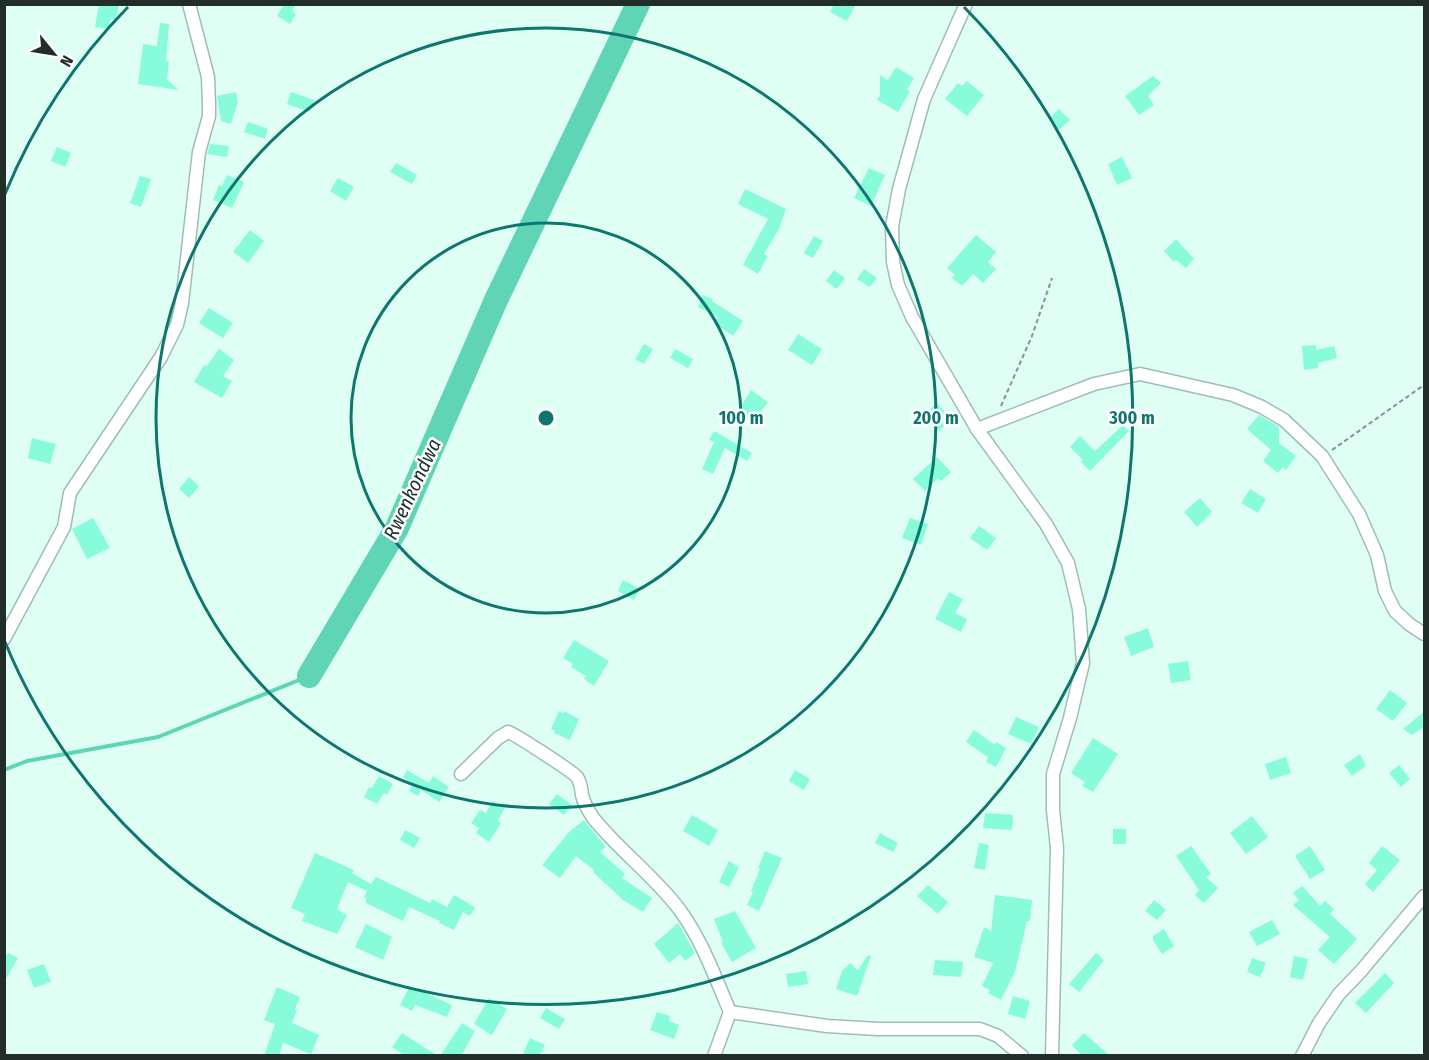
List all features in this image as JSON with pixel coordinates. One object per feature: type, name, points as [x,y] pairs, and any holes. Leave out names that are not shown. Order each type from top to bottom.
[{"type":"street","points":[[4,639],[64,527],[70,493],[161,357],[177,325],[182,303],[200,152],[210,104],[208,77],[189,4]]},
{"type":"street","points":[[966,4],[924,99],[899,189],[892,227],[893,262],[898,285],[912,317],[977,429],[1046,524],[1068,563],[1078,609],[1083,663],[1070,718],[1053,774],[1053,810],[1057,848],[1052,1056]]},
{"type":"street","points":[[977,429],[1094,384],[1140,374],[1233,395],[1262,407],[1284,420],[1322,456],[1359,514],[1377,555],[1385,591],[1395,611],[1425,634]]},
{"type":"street","points":[[461,774],[508,732],[515,734],[541,754],[571,771],[580,784],[585,804],[596,821],[655,880],[698,939],[730,1012],[714,1056]]},
{"type":"street","points":[[1302,1056],[1319,1023],[1339,994],[1425,896]]},
{"type":"street","points":[[730,1012],[827,1026],[878,1029],[980,1029],[998,1036],[1022,1056]]},
{"type":"path","points":[[994,423],[1032,336],[1052,278]]},
{"type":"path","points":[[1322,456],[1425,385]]},
{"type":"building","points":[[99,4],[119,4],[116,20],[111,19],[109,29],[95,27]]},
{"type":"building","points":[[284,4],[296,4],[292,11],[296,14],[290,24],[277,16]]},
{"type":"building","points":[[834,4],[856,4],[847,21],[830,12]]},
{"type":"building","points":[[160,23],[169,24],[167,79],[178,90],[138,84],[143,44],[157,46]]},
{"type":"building","points":[[896,67],[914,78],[907,90],[910,91],[898,112],[877,100],[880,95],[880,75],[888,80]]},
{"type":"building","points":[[1153,76],[1161,83],[1148,96],[1154,105],[1139,115],[1125,96]]},
{"type":"building","points":[[967,81],[984,95],[967,116],[945,99],[958,83],[962,86]]},
{"type":"building","points":[[236,92],[238,102],[231,124],[221,121],[217,96]]},
{"type":"building","points":[[291,92],[314,100],[310,112],[287,104]]},
{"type":"building","points":[[1059,109],[1070,120],[1059,130],[1049,119]]},
{"type":"building","points":[[248,122],[268,129],[265,139],[244,132]]},
{"type":"building","points":[[210,144],[229,146],[227,157],[207,154]]},
{"type":"building","points":[[57,147],[71,153],[65,167],[51,161]]},
{"type":"building","points":[[1122,157],[1132,178],[1117,185],[1108,164]]},
{"type":"building","points":[[396,163],[417,175],[412,184],[390,172]]},
{"type":"building","points":[[869,168],[885,175],[871,206],[854,198]]},
{"type":"building","points":[[227,175],[244,182],[232,208],[213,200],[219,185],[222,186]]},
{"type":"building","points":[[140,176],[151,179],[141,207],[130,203]]},
{"type":"building","points":[[338,178],[354,187],[346,201],[330,191]]},
{"type":"building","points":[[745,189],[786,209],[779,229],[764,254],[768,256],[758,274],[743,265],[768,219],[738,204]]},
{"type":"building","points":[[250,230],[264,241],[248,263],[233,252]]},
{"type":"building","points":[[976,235],[996,252],[988,262],[996,269],[983,283],[973,274],[962,286],[952,278],[955,275],[947,268]]},
{"type":"building","points":[[814,236],[823,241],[813,258],[804,253]]},
{"type":"building","points":[[1176,239],[1194,259],[1186,268],[1176,260],[1174,262],[1164,251]]},
{"type":"building","points":[[864,269],[877,278],[870,287],[857,279]]},
{"type":"building","points":[[834,270],[845,278],[837,289],[826,281]]},
{"type":"building","points":[[702,295],[713,299],[712,301],[743,321],[733,336],[714,323],[718,317],[698,307]]},
{"type":"building","points":[[209,308],[233,323],[223,338],[199,323]]},
{"type":"building","points":[[798,334],[822,349],[812,365],[788,350]]},
{"type":"building","points":[[644,344],[653,349],[644,364],[635,359]]},
{"type":"building","points":[[1316,345],[1316,350],[1334,346],[1337,358],[1318,363],[1318,368],[1304,370],[1302,346]]},
{"type":"building","points":[[219,349],[234,360],[223,376],[232,381],[222,398],[194,382],[204,365],[207,366]]},
{"type":"building","points":[[675,349],[693,359],[688,368],[670,358]]},
{"type":"building","points":[[751,390],[768,402],[754,421],[738,411]]},
{"type":"building","points":[[937,403],[952,420],[939,431],[925,414]]},
{"type":"building","points":[[1259,415],[1279,427],[1279,443],[1296,456],[1286,470],[1283,467],[1278,473],[1263,461],[1271,450],[1247,429]]},
{"type":"building","points":[[1123,425],[1129,431],[1090,471],[1070,447],[1080,436],[1095,451]]},
{"type":"building","points":[[714,431],[752,453],[747,461],[725,448],[713,474],[702,469],[714,442],[709,440]]},
{"type":"building","points":[[32,438],[56,444],[50,464],[28,458]]},
{"type":"building","points":[[937,457],[951,472],[941,481],[938,478],[925,491],[913,479]]},
{"type":"building","points":[[189,477],[199,486],[189,498],[179,489]]},
{"type":"building","points":[[1250,489],[1266,499],[1258,513],[1241,503]]},
{"type":"building","points":[[1200,498],[1212,512],[1197,527],[1184,512]]},
{"type":"building","points":[[93,518],[110,548],[87,559],[72,529]]},
{"type":"building","points":[[910,518],[928,524],[921,545],[902,538]]},
{"type":"building","points":[[979,526],[996,538],[987,550],[970,538]]},
{"type":"building","points":[[623,580],[640,589],[634,600],[618,591]]},
{"type":"building","points":[[949,592],[963,599],[955,613],[967,619],[961,632],[935,619]]},
{"type":"building","points":[[1148,628],[1154,647],[1131,656],[1124,637]]},
{"type":"building","points":[[574,640],[609,661],[594,686],[584,679],[586,676],[571,667],[573,664],[563,658]]},
{"type":"building","points":[[1188,661],[1191,680],[1171,683],[1168,664]]},
{"type":"building","points":[[1390,690],[1407,703],[1393,721],[1376,709]]},
{"type":"building","points":[[559,711],[563,713],[564,711],[579,719],[570,740],[554,733],[555,731],[551,729]]},
{"type":"building","points":[[1425,711],[1425,726],[1412,735],[1403,729]]},
{"type":"building","points":[[1016,717],[1039,727],[1031,744],[1008,734]]},
{"type":"building","points":[[974,730],[995,745],[996,742],[1006,748],[996,767],[986,762],[988,757],[966,742]]},
{"type":"building","points":[[1093,738],[1118,754],[1093,792],[1082,786],[1085,782],[1071,773]]},
{"type":"building","points":[[1360,754],[1366,766],[1352,776],[1344,765]]},
{"type":"building","points":[[1286,757],[1291,773],[1270,780],[1265,764]]},
{"type":"building","points":[[1399,765],[1410,779],[1401,787],[1389,773]]},
{"type":"building","points":[[407,770],[429,783],[433,776],[449,787],[439,802],[421,790],[418,796],[409,791],[413,784],[403,777]]},
{"type":"building","points":[[795,770],[810,779],[804,790],[789,781]]},
{"type":"building","points":[[379,776],[393,784],[387,795],[384,793],[377,804],[364,797]]},
{"type":"building","points":[[557,794],[572,805],[564,815],[549,804]]},
{"type":"building","points":[[492,801],[505,807],[498,821],[501,823],[489,842],[476,833],[479,828],[471,823],[480,810],[486,813]]},
{"type":"building","points":[[985,813],[1013,815],[1012,830],[983,828]]},
{"type":"building","points":[[692,815],[718,830],[709,846],[683,831]]},
{"type":"building","points":[[1252,816],[1268,837],[1246,854],[1230,833]]},
{"type":"building","points":[[584,820],[606,847],[600,852],[625,874],[622,878],[652,898],[643,912],[623,900],[593,872],[594,870],[576,856],[560,878],[542,865],[570,831]]},
{"type":"building","points":[[1113,829],[1126,829],[1126,844],[1113,844]]},
{"type":"building","points":[[405,830],[420,838],[414,848],[400,840]]},
{"type":"building","points":[[880,833],[898,843],[893,852],[875,843]]},
{"type":"building","points":[[979,843],[989,845],[985,870],[974,868]]},
{"type":"building","points":[[1191,846],[1211,874],[1206,877],[1218,888],[1204,903],[1195,895],[1199,890],[1176,856]]},
{"type":"building","points":[[1310,846],[1325,870],[1310,879],[1295,856]]},
{"type":"building","points":[[1382,846],[1400,860],[1373,892],[1365,884],[1377,870],[1369,863]]},
{"type":"building","points":[[765,851],[782,858],[759,911],[747,905]]},
{"type":"building","points":[[315,853],[354,870],[352,873],[371,884],[376,877],[430,903],[432,899],[447,907],[454,895],[475,907],[470,916],[463,912],[454,930],[409,907],[403,921],[366,903],[364,897],[367,891],[348,882],[337,909],[347,915],[337,934],[302,921],[305,914],[291,908]]},
{"type":"building","points":[[729,861],[739,867],[729,887],[719,882]]},
{"type":"building","points":[[928,885],[948,902],[938,914],[917,896]]},
{"type":"building","points":[[1302,886],[1320,906],[1325,901],[1334,909],[1330,914],[1357,939],[1334,964],[1318,950],[1330,937],[1293,905],[1299,900],[1293,893]]},
{"type":"building","points":[[995,895],[1032,900],[1030,921],[1027,921],[1015,972],[1001,1000],[988,993],[990,990],[982,986],[993,963],[974,957],[984,927],[991,931]]},
{"type":"building","points":[[1154,900],[1166,910],[1157,920],[1145,911]]},
{"type":"building","points":[[735,911],[756,948],[732,962],[721,943],[723,942],[714,919]]},
{"type":"building","points":[[1272,920],[1280,934],[1257,946],[1249,932]]},
{"type":"building","points":[[678,923],[695,953],[685,961],[680,954],[669,963],[654,944]]},
{"type":"building","points":[[366,924],[392,937],[383,960],[355,947]]},
{"type":"building","points":[[1164,929],[1174,946],[1162,954],[1153,936]]},
{"type":"building","points":[[8,953],[18,958],[4,982],[4,960]]},
{"type":"building","points":[[1096,953],[1104,960],[1079,992],[1069,984]]},
{"type":"building","points":[[868,955],[871,956],[857,996],[836,989],[842,971],[850,963],[858,970]]},
{"type":"building","points":[[1294,956],[1308,959],[1303,980],[1290,977]]},
{"type":"building","points":[[1252,958],[1266,963],[1260,977],[1247,972]]},
{"type":"building","points":[[935,960],[963,962],[961,977],[933,975]]},
{"type":"building","points":[[44,964],[51,982],[34,988],[27,970]]},
{"type":"building","points":[[806,971],[808,984],[788,987],[786,974]]},
{"type":"building","points":[[1385,973],[1394,983],[1366,1013],[1355,1003]]},
{"type":"building","points":[[410,986],[452,1005],[447,1017],[415,1005],[412,1011],[400,1005]]},
{"type":"building","points":[[277,987],[300,997],[292,1023],[319,1035],[311,1054],[283,1043],[279,1056],[264,1056],[275,1024],[264,1020]]},
{"type":"building","points":[[1013,996],[1030,1001],[1025,1019],[1008,1014]]},
{"type":"building","points":[[489,998],[507,1009],[492,1035],[474,1024]]},
{"type":"building","points":[[546,1008],[565,1019],[559,1029],[540,1018]]},
{"type":"building","points":[[657,1012],[670,1016],[669,1021],[679,1025],[674,1039],[650,1030]]},
{"type":"building","points":[[462,1023],[475,1031],[461,1056],[440,1056]]},
{"type":"building","points":[[402,1033],[438,1056],[405,1056],[392,1047]]},
{"type":"building","points":[[1084,1033],[1110,1056],[1082,1056],[1072,1045]]},
{"type":"building","points":[[530,1038],[545,1045],[539,1056],[522,1056]]},
{"type":"waterway","name":"Rwenkondwa","points":[[309,676],[397,528],[496,300],[638,4]]},
{"type":"waterway","name":"Rwenkondwa","points":[[4,770],[27,761],[158,737],[309,676]]}]
